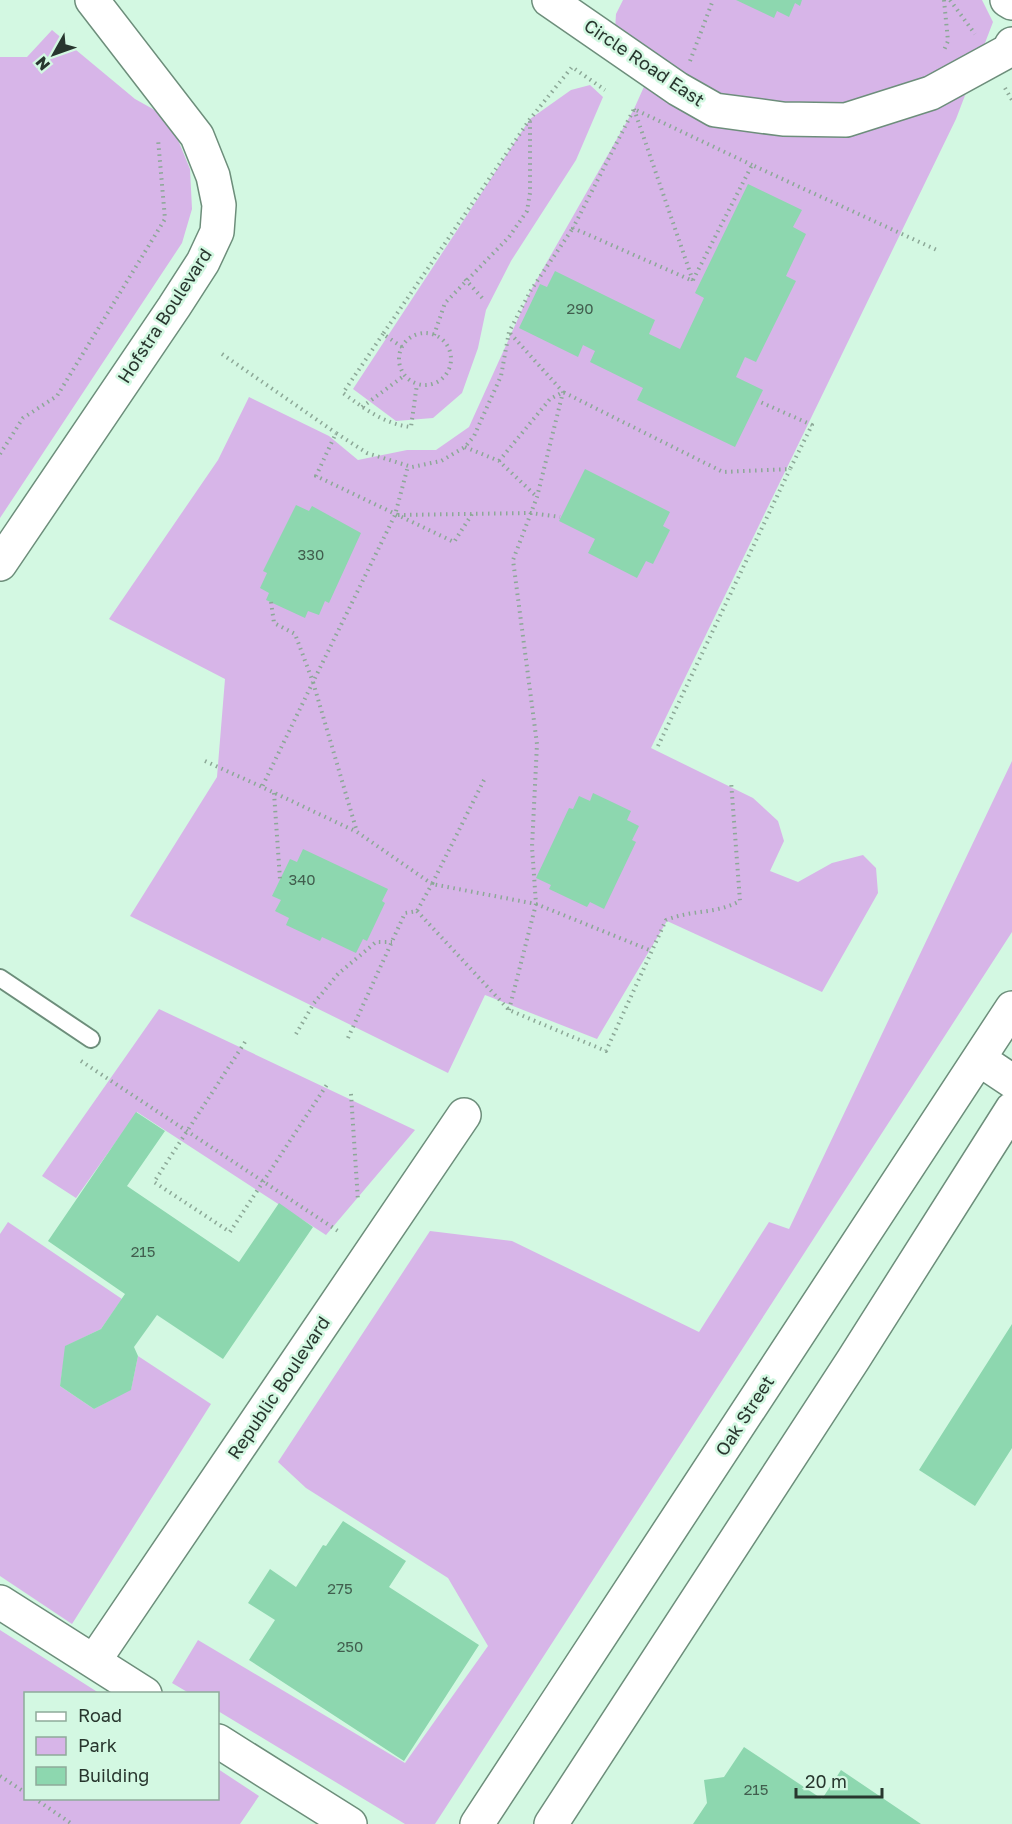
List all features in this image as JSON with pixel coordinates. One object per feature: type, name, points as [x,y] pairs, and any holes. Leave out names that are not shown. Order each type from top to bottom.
[{"type":"street","name":"Hofstra Boulevard","points":[[0,564],[174,307],[203,262],[217,232],[219,205],[213,176],[197,136],[92,0]]},
{"type":"street","name":"Circle Road East","points":[[549,0],[678,89],[716,110],[783,119],[846,120],[931,93],[1008,51],[1012,44]]},
{"type":"street","points":[[1007,0],[1012,3]]},
{"type":"street","name":"Oak Street","points":[[477,1824],[1012,1008]]},
{"type":"street","points":[[979,1059],[1012,1081]]},
{"type":"street","points":[[551,1824],[853,1360],[1012,1109]]},
{"type":"street","name":"Republic Boulevard","points":[[94,1661],[464,1115]]},
{"type":"street","points":[[0,1602],[141,1692]]},
{"type":"street","points":[[219,1742],[350,1824]]},
{"type":"lane","points":[[0,978],[91,1039]]},
{"type":"path","points":[[688,63],[713,0]]},
{"type":"path","points":[[939,58],[948,41],[944,0]]},
{"type":"path","points":[[950,0],[978,37]]},
{"type":"path","points":[[680,57],[697,69]]},
{"type":"path","points":[[417,384],[411,427],[395,425],[362,407],[343,393],[530,119],[572,67],[605,90]]},
{"type":"path","points":[[634,109],[939,251]]},
{"type":"path","points":[[222,354],[367,453],[412,467],[441,461],[465,447],[474,436],[501,376],[509,332],[531,290],[573,228],[634,109]]},
{"type":"path","points":[[634,109],[693,280]]},
{"type":"path","points":[[434,335],[444,303],[465,279],[509,237],[527,211],[530,194],[530,119]]},
{"type":"path","points":[[0,454],[23,418],[57,396],[165,219],[158,128]]},
{"type":"path","points":[[693,280],[753,165]]},
{"type":"path","points":[[573,228],[693,280]]},
{"type":"path","points":[[465,279],[485,300]]},
{"type":"path","points":[[509,332],[563,392],[723,472],[790,469]]},
{"type":"path","points":[[420,333],[434,335],[447,345],[452,360],[450,368],[440,381],[432,384],[417,384],[405,375],[399,361],[402,347],[413,336],[420,333]]},
{"type":"path","points":[[383,334],[402,347]]},
{"type":"path","points":[[362,407],[405,375]]},
{"type":"path","points":[[500,461],[550,399],[563,392]]},
{"type":"path","points":[[509,1010],[536,904],[532,847],[537,744],[513,560],[537,497],[563,392]]},
{"type":"path","points":[[658,746],[812,425],[758,401]]},
{"type":"path","points":[[336,433],[316,476],[454,542],[472,514]]},
{"type":"path","points":[[465,447],[500,461],[537,497]]},
{"type":"path","points":[[262,787],[395,515],[408,466]]},
{"type":"path","points":[[395,515],[531,513],[561,517]]},
{"type":"path","points":[[271,603],[274,623],[295,634],[313,682],[357,832]]},
{"type":"path","points":[[205,761],[357,832],[432,884],[536,904],[652,951]]},
{"type":"path","points":[[417,911],[484,780]]},
{"type":"path","points":[[417,911],[509,1010],[606,1051],[666,920],[687,912],[721,911],[740,901],[731,781]]},
{"type":"path","points":[[274,793],[280,879]]},
{"type":"path","points":[[348,1038],[405,913],[417,911]]},
{"type":"path","points":[[296,1034],[314,1003],[338,974],[376,942],[392,942]]},
{"type":"path","points":[[245,1042],[154,1182],[230,1232],[328,1083]]},
{"type":"path","points":[[78,1058],[338,1231]]},
{"type":"path","points":[[351,1094],[358,1201]]},
{"type":"path","points":[[0,1776],[24,1792]]},
{"type":"path","points":[[36,1800],[72,1824]]},
{"type":"green space","points":[[623,0],[982,0],[993,22],[956,119],[651,748],[753,798],[778,821],[784,841],[770,871],[798,882],[832,863],[863,855],[876,868],[878,893],[822,992],[667,921],[597,1039],[485,995],[448,1073],[130,916],[217,777],[225,679],[109,619],[218,460],[249,397],[329,436],[358,460],[407,450],[436,450],[469,427],[531,290],[634,109],[651,71],[615,30],[616,14]]},
{"type":"green space","points":[[52,30],[135,99],[160,113],[176,135],[190,169],[192,209],[182,243],[0,518],[0,57],[27,57]]},
{"type":"green space","points":[[590,85],[603,97],[576,160],[511,261],[486,310],[478,348],[462,393],[433,418],[396,421],[353,389],[530,119],[571,90]]},
{"type":"green space","points":[[1012,761],[1012,932],[435,1824],[405,1824],[219,1712],[219,1692],[187,1692],[172,1683],[198,1640],[405,1763],[488,1646],[448,1578],[306,1488],[278,1462],[430,1231],[512,1241],[699,1332],[769,1222],[789,1229]]},
{"type":"green space","points":[[159,1009],[415,1130],[326,1235],[137,1112],[76,1198],[42,1176]]},
{"type":"green space","points":[[8,1222],[122,1299],[101,1329],[66,1346],[60,1386],[94,1409],[131,1389],[138,1356],[211,1404],[72,1624],[0,1576],[0,1234]]},
{"type":"green space","points":[[0,1630],[97,1692],[24,1692],[24,1800],[219,1800],[219,1770],[259,1796],[240,1824],[0,1824]]},
{"type":"building","points":[[736,0],[802,0],[800,6],[795,3],[789,17],[777,11],[774,18]]},
{"type":"building","points":[[748,184],[802,210],[793,227],[806,234],[786,276],[796,281],[756,362],[745,357],[736,377],[763,390],[735,447],[637,400],[643,388],[590,362],[595,351],[583,345],[578,357],[519,328],[540,284],[547,287],[555,271],[655,320],[649,334],[680,349],[704,298],[695,293]]},
{"type":"building","points":[[585,469],[670,512],[663,526],[670,530],[653,564],[646,561],[637,578],[588,553],[595,539],[559,521]]},
{"type":"building","points":[[296,505],[309,511],[312,506],[361,533],[329,603],[325,601],[319,615],[308,611],[305,618],[266,600],[269,593],[260,588],[267,573],[263,571]]},
{"type":"building","points":[[593,793],[631,811],[627,820],[639,826],[632,840],[636,842],[604,909],[590,902],[587,907],[549,889],[551,885],[536,878],[569,808],[573,809],[579,796],[590,801]]},
{"type":"building","points":[[303,849],[388,889],[382,901],[385,903],[367,941],[363,939],[356,953],[322,937],[320,941],[286,925],[289,918],[275,911],[281,900],[272,896],[290,859],[297,862]]},
{"type":"building","points":[[136,1112],[165,1131],[127,1186],[239,1262],[279,1203],[313,1227],[223,1359],[157,1315],[134,1347],[138,1356],[131,1390],[94,1409],[60,1386],[65,1346],[101,1329],[125,1294],[48,1241]]},
{"type":"building","points":[[1012,1324],[1012,1448],[975,1506],[919,1470]]},
{"type":"building","points":[[343,1521],[406,1561],[389,1587],[479,1645],[404,1761],[249,1660],[275,1620],[248,1603],[270,1569],[296,1587],[323,1545],[326,1546]]},
{"type":"building","points":[[744,1747],[822,1799],[841,1770],[921,1824],[693,1824],[707,1803],[704,1780],[724,1777]]}]
